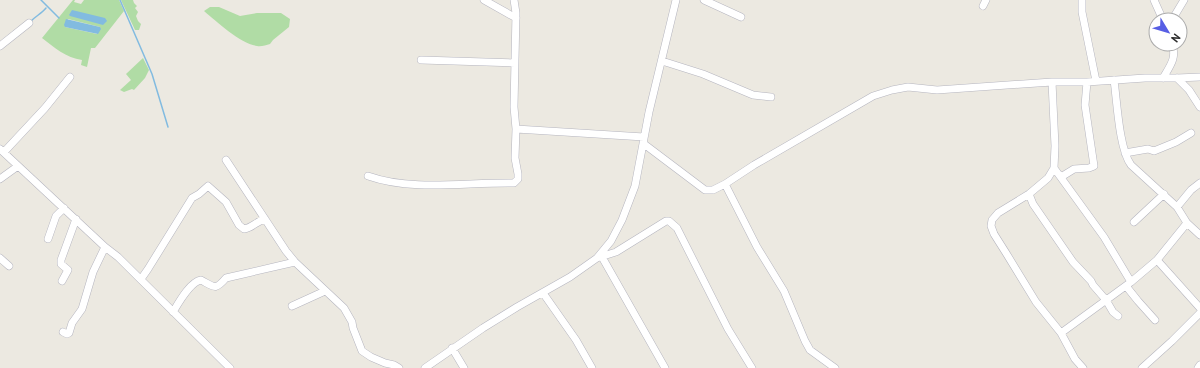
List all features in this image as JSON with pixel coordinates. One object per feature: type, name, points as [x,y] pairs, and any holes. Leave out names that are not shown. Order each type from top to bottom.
[{"type":"street","points":[[484,0],[516,18]]},
{"type":"street","points":[[368,176],[398,183],[423,184],[514,183],[518,179],[515,158],[516,129],[514,107],[516,18],[514,0]]},
{"type":"street","points":[[600,258],[622,220],[635,186],[676,0]]},
{"type":"street","points":[[704,0],[741,17]]},
{"type":"street","points":[[1082,0],[1082,12],[1096,81]]},
{"type":"street","points":[[1154,0],[1159,12]]},
{"type":"street","points":[[1177,12],[1184,0]]},
{"type":"street","points":[[0,46],[29,23]]},
{"type":"street","points":[[1163,78],[1174,57],[1174,52]]},
{"type":"street","points":[[421,60],[515,63]]},
{"type":"street","points":[[662,61],[703,74],[753,95],[770,98]]},
{"type":"street","points":[[70,77],[44,108],[2,150],[105,247],[118,257],[230,368]]},
{"type":"street","points":[[516,129],[644,140],[704,190],[713,190],[873,96],[892,90],[908,87],[937,90],[1052,82],[1200,77]]},
{"type":"street","points":[[1178,78],[1189,90],[1200,107]]},
{"type":"street","points":[[1114,80],[1120,130],[1127,160],[1177,207],[1187,223],[1200,235]]},
{"type":"street","points":[[1052,82],[1055,146],[1054,168],[1048,178],[1029,194],[998,213],[992,220],[991,226],[1036,302],[1061,333],[1075,359],[1083,368]]},
{"type":"street","points":[[1061,177],[1074,169],[1089,168],[1094,166],[1085,105],[1087,82]]},
{"type":"street","points":[[1125,153],[1148,148],[1154,151],[1176,142],[1191,133]]},
{"type":"street","points":[[226,160],[286,251],[295,262],[344,308],[352,322],[362,351],[371,357],[399,368]]},
{"type":"street","points":[[0,179],[18,166]]},
{"type":"street","points":[[1054,168],[1104,237],[1138,301],[1155,320]]},
{"type":"street","points":[[1177,207],[1191,190],[1200,183]]},
{"type":"street","points":[[725,184],[757,247],[784,291],[810,350],[835,368]]},
{"type":"street","points":[[141,279],[192,198],[208,186],[226,202],[239,225],[244,229],[249,228],[265,219]]},
{"type":"street","points":[[1029,194],[1033,204],[1073,262],[1084,273],[1093,286],[1106,300],[1113,312],[1118,316]]},
{"type":"street","points":[[1134,222],[1164,194]]},
{"type":"street","points":[[48,239],[56,216],[64,208]]},
{"type":"street","points":[[62,281],[68,270],[62,264],[61,260],[76,219]]},
{"type":"street","points":[[424,368],[452,348],[518,307],[600,258],[616,252],[666,221],[669,221],[677,228],[728,329],[752,368]]},
{"type":"street","points":[[1061,333],[1129,284],[1157,260],[1187,223]]},
{"type":"street","points":[[63,332],[67,334],[69,333],[72,323],[82,308],[93,272],[105,247]]},
{"type":"street","points":[[0,258],[9,266]]},
{"type":"street","points":[[600,258],[665,368]]},
{"type":"street","points":[[1157,260],[1200,308]]},
{"type":"street","points":[[173,312],[185,293],[197,280],[201,280],[212,287],[221,284],[226,278],[295,262]]},
{"type":"street","points":[[292,306],[325,291]]},
{"type":"street","points":[[543,293],[576,340],[592,368]]},
{"type":"street","points":[[1142,368],[1200,313]]},
{"type":"street","points":[[452,348],[464,368]]},
{"type":"green space","points":[[73,0],[75,0],[74,2],[81,4],[84,0],[119,0],[124,11],[95,48],[91,48],[87,67],[81,65],[82,60],[65,55],[42,38]],"holes":[[[68,19],[100,27],[97,34],[65,27]]]},
{"type":"green space","points":[[121,0],[133,0],[137,6],[135,8],[138,12],[136,16],[141,24],[139,30],[135,30]]},
{"type":"green space","points":[[210,7],[219,7],[240,16],[257,13],[281,13],[290,19],[289,27],[270,44],[257,46],[237,37],[204,11]]},
{"type":"green space","points":[[143,58],[149,70],[145,78],[134,90],[132,89],[124,92],[120,90],[131,80],[126,74]]},
{"type":"water","points":[[72,10],[105,18],[107,21],[103,25],[70,16],[69,15]]},
{"type":"water","points":[[66,19],[100,27],[101,29],[98,34],[65,27],[64,25]]},
{"type":"waterway","points":[[41,0],[59,18]]},
{"type":"waterway","points":[[120,0],[152,74],[168,127]]},
{"type":"waterway","points":[[31,21],[46,8]]}]
